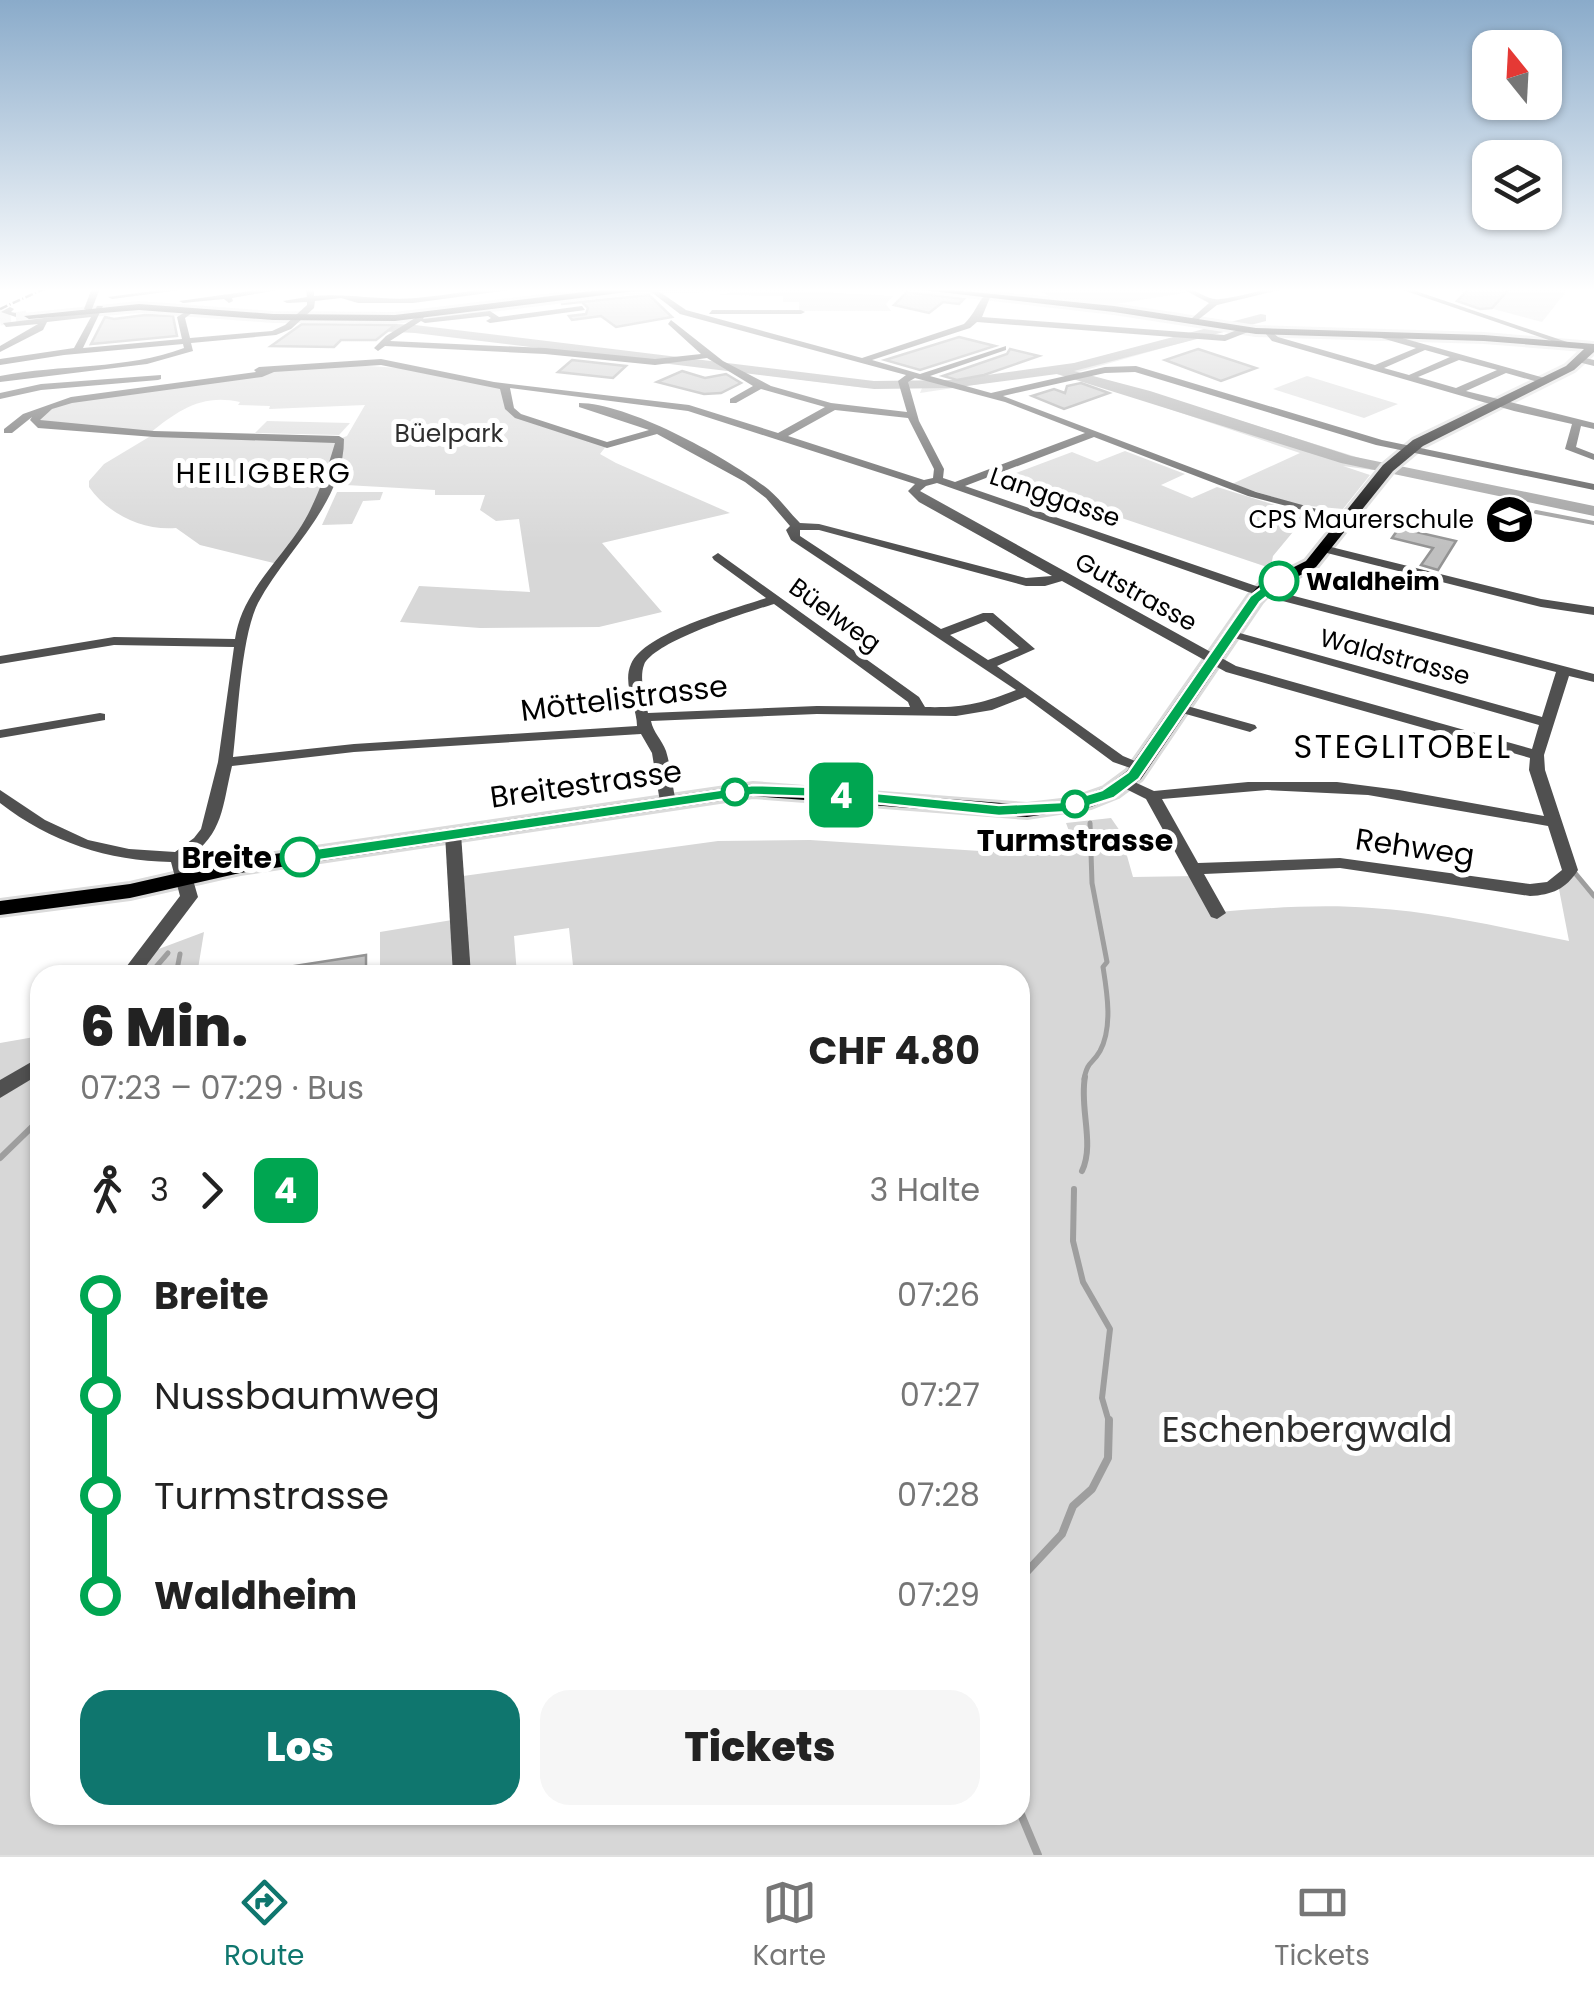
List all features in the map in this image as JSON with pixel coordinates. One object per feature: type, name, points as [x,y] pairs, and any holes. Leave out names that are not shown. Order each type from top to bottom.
[{"type":"main road","points":[[1132,775],[1261,592],[1306,568],[1385,470],[1409,450],[1499,398],[1560,375]]},
{"type":"main road","name":"Breitestrasse","points":[[0,908],[130,891],[240,866],[668,802],[782,790],[1027,811],[1064,808],[1108,794],[1132,775]]},
{"type":"street","points":[[0,396],[51,386],[208,375]]},
{"type":"street","points":[[8,431],[26,416],[83,398],[258,375]]},
{"type":"street","points":[[444,375],[502,386],[664,403],[923,483],[938,480],[939,470],[912,415],[904,386],[919,375],[993,395],[1252,494],[1346,520]]},
{"type":"street","points":[[742,375],[760,385],[882,416],[912,415]]},
{"type":"street","points":[[993,395],[1084,375]]},
{"type":"street","points":[[1158,375],[1409,450],[1594,486]]},
{"type":"street","points":[[1398,375],[1456,392],[1499,398],[1594,426]]},
{"type":"street","points":[[1409,378],[1417,375]]},
{"type":"street","points":[[1438,375],[1472,384],[1499,398]]},
{"type":"street","points":[[1485,375],[1518,384]]},
{"type":"street","points":[[1456,392],[1494,375]]},
{"type":"street","points":[[1522,375],[1545,381]]},
{"type":"street","points":[[733,401],[760,385]]},
{"type":"street","points":[[502,386],[538,400],[610,410],[658,431],[761,489],[797,526]]},
{"type":"street","points":[[502,386],[518,416],[604,450],[658,431]]},
{"type":"street","points":[[781,436],[836,405]]},
{"type":"street","points":[[0,795],[33,823],[68,839],[128,854],[178,856],[200,842],[210,830],[225,762],[241,643],[254,601],[298,545],[332,471],[338,439],[46,427],[35,424],[42,412]]},
{"type":"street","points":[[1577,422],[1570,449],[1594,457]]},
{"type":"street","points":[[955,486],[1094,433]]},
{"type":"street","name":"Langgasse","points":[[938,480],[1261,592],[1594,678]]},
{"type":"street","name":"Gutstrasse","points":[[923,483],[913,491],[923,500],[1213,661],[1537,756]]},
{"type":"street","points":[[1062,577],[1026,582],[819,527],[797,526],[792,530],[794,538],[1026,691],[1118,759],[1152,796],[1218,912]]},
{"type":"street","points":[[1324,549],[1542,603],[1594,611]]},
{"type":"street","name":"Büelweg","points":[[718,557],[914,700],[920,712]]},
{"type":"street","points":[[668,802],[660,756],[640,711],[637,666],[643,656],[687,630],[776,600]]},
{"type":"street","points":[[940,634],[988,616],[1003,624],[1028,649],[987,665]]},
{"type":"street","name":"Waldstrasse","points":[[1230,635],[1548,723]]},
{"type":"street","points":[[0,660],[114,640],[241,643]]},
{"type":"street","points":[[1152,796],[1256,785],[1309,785],[1394,794],[1552,822],[1537,770],[1537,756],[1564,670]]},
{"type":"street","name":"Möttelistrasse","points":[[225,762],[801,711],[970,711],[1026,691]]},
{"type":"street","points":[[1180,708],[1250,728]]},
{"type":"street","points":[[0,734],[100,716]]},
{"type":"street","name":"Rehweg","points":[[1193,869],[1340,863],[1533,891],[1558,884],[1570,870],[1552,822]]},
{"type":"street","points":[[453,834],[461,965]]},
{"type":"street","points":[[137,965],[189,897],[178,856]]},
{"type":"street","points":[[0,1090],[30,1070]]},
{"type":"green space","name":"Büelpark","points":[[251,375],[450,375],[506,387],[512,412],[607,445],[600,454],[730,513],[602,543],[662,612],[599,627],[480,628],[400,622],[419,586],[530,592],[519,519],[496,521],[480,510],[485,495],[435,495],[435,490],[328,484],[282,565],[200,545],[176,528],[151,527],[127,519],[89,487],[89,481],[104,464],[154,434],[339,439],[347,436],[365,405],[269,409],[270,406],[214,400],[180,411],[150,433],[35,420],[56,404]]},
{"type":"green space","points":[[760,375],[862,383],[948,382],[1004,375],[1043,375],[920,393],[922,388],[866,388]]},
{"type":"green space","points":[[1087,375],[1379,464],[1373,470],[1343,466],[1370,475],[1343,509],[1298,505],[1232,484],[1300,453],[1077,378]]},
{"type":"green space","points":[[1307,376],[1398,404],[1364,418],[1273,389]]},
{"type":"green space","points":[[267,421],[350,423],[339,435],[255,433]]},
{"type":"green space","points":[[1125,451],[1185,474],[1161,485],[1192,498],[1217,487],[1307,515],[1273,556],[1271,566],[1264,566],[1003,478],[1072,452],[1097,462]]},
{"type":"green space","points":[[337,492],[383,492],[380,500],[363,501],[352,524],[322,525]]},
{"type":"green space","name":"Eschenbergwald","points":[[1111,818],[1120,831],[1133,877],[1197,876],[1218,912],[1314,906],[1397,910],[1569,941],[1558,884],[1570,870],[1594,893],[1594,1855],[0,1855],[0,1043],[30,1038],[30,1825],[1030,1825],[1030,965],[573,965],[569,928],[514,936],[516,965],[380,965],[380,932],[458,919],[456,877],[718,841],[810,840],[1011,853],[1077,853],[1066,823]]},
{"type":"green space","points":[[204,932],[199,965],[138,965],[148,953]]},
{"type":"building","points":[[674,375],[705,378],[727,375],[741,383],[721,393],[704,394],[657,382]]},
{"type":"building","points":[[947,375],[985,375],[957,380],[943,376]]},
{"type":"building","points":[[1204,375],[1238,375],[1221,381]]},
{"type":"building","points":[[1081,383],[1109,393],[1064,409],[1032,396],[1054,389],[1065,393],[1067,386]]},
{"type":"building","points":[[1399,528],[1456,541],[1438,570],[1421,565],[1433,548],[1392,538]]},
{"type":"building","points":[[366,955],[366,965],[301,965]]},
{"type":"waterway","points":[[788,375],[874,385],[951,384],[1019,375]]},
{"type":"waterway","points":[[1070,375],[1145,394],[1347,460],[1594,511]]},
{"type":"waterway","points":[[1536,512],[1594,523]]},
{"type":"waterway","points":[[1084,1079],[1104,1042],[1108,1020],[1103,967],[1107,962],[1092,883],[1090,823]]},
{"type":"waterway","points":[[1575,873],[1594,896]]},
{"type":"waterway","points":[[158,965],[168,953]]},
{"type":"waterway","points":[[178,965],[180,954]]},
{"type":"waterway","points":[[1082,1171],[1087,1149],[1085,1077]]},
{"type":"waterway","points":[[0,1158],[30,1129]]},
{"type":"waterway","points":[[1074,1189],[1073,1241],[1083,1282],[1110,1329],[1102,1398],[1109,1422]]},
{"type":"waterway","points":[[1030,1568],[1062,1534],[1073,1506],[1092,1489],[1108,1458],[1109,1422]]},
{"type":"waterway","points":[[1025,1825],[1038,1855]]},
{"type":"bus line","name":"4","points":[[300,857],[753,790],[815,792],[999,811],[1064,808],[1108,794],[1134,775],[1255,599],[1279,581]]},
{"type":"place","name":"CPS Maurerschule","points":[[1509,519]]},
{"type":"place","name":"Waldheim","points":[[1279,581]]},
{"type":"place","name":"Turmstrasse","points":[[1075,804]]},
{"type":"place","name":"Breite","points":[[300,857]]},
{"type":"district","name":"HEILIGBERG","points":[[264,473]]},
{"type":"district","name":"STEGLITOBEL","points":[[1403,746]]}]
